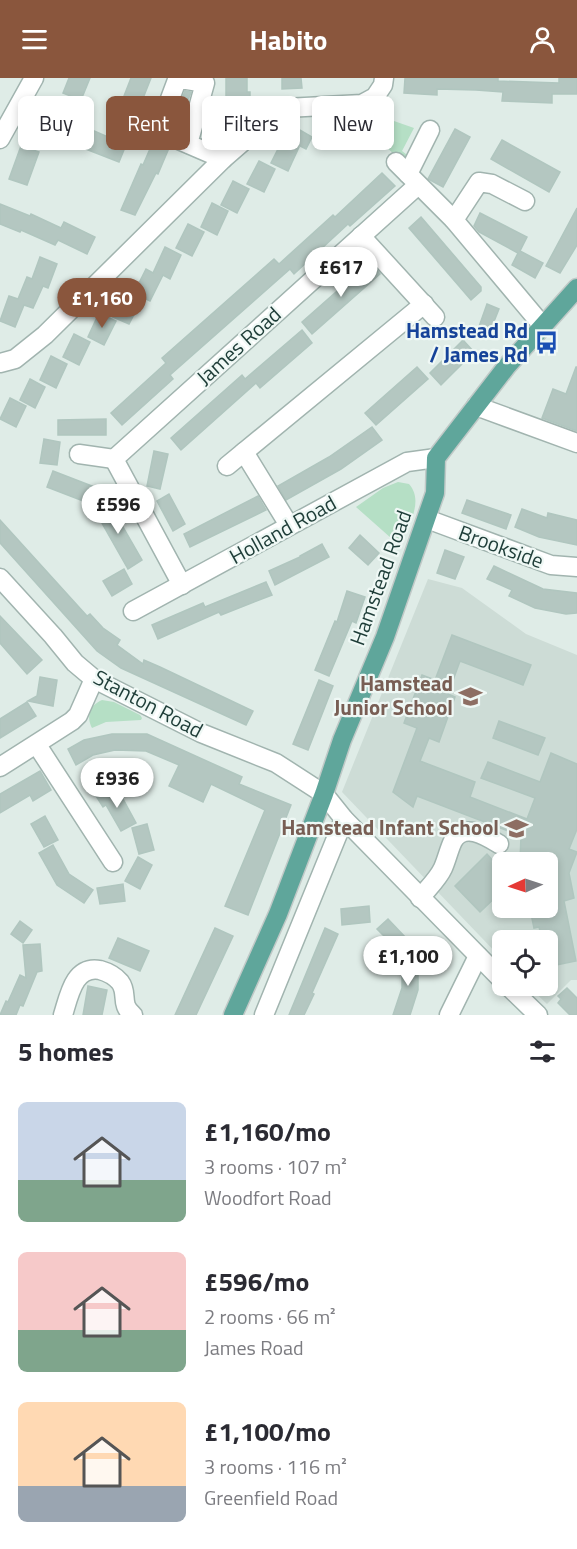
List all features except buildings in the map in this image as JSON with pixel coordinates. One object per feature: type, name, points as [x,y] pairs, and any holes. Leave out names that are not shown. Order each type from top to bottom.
[{"type":"main road","points":[[436,458],[542,325],[577,288]]},
{"type":"main road","name":"Hamstead Road","points":[[233,1015],[278,914],[342,740],[385,637],[435,493],[436,458]]},
{"type":"street","points":[[0,139],[34,78]]},
{"type":"street","points":[[0,363],[15,359],[45,335],[223,159],[278,111],[286,108],[362,104],[375,97],[383,85],[384,78]]},
{"type":"street","points":[[430,130],[407,174],[453,220],[542,325]]},
{"type":"street","points":[[190,145],[223,159]]},
{"type":"street","name":"James Road","points":[[114,459],[361,236],[407,174]]},
{"type":"street","points":[[453,220],[480,182],[492,183],[525,201]]},
{"type":"street","points":[[227,466],[430,310],[361,236]]},
{"type":"street","points":[[476,406],[577,443]]},
{"type":"street","points":[[244,452],[287,522]]},
{"type":"street","points":[[78,454],[114,459],[182,585]]},
{"type":"street","name":"Holland Road","points":[[133,611],[407,462],[436,458]]},
{"type":"street","name":"Brookside","points":[[427,519],[551,565],[577,567]]},
{"type":"street","name":"Stanton Road","points":[[0,578],[75,663],[94,679],[201,733],[276,763],[324,794],[344,819],[492,970]]},
{"type":"street","points":[[0,767],[37,745],[78,715],[94,679]]},
{"type":"street","points":[[37,745],[102,855]]},
{"type":"street","points":[[264,1015],[344,819]]},
{"type":"street","points":[[420,898],[438,877],[454,839],[463,832],[469,830],[499,844]]},
{"type":"street","points":[[449,1015],[478,956]]},
{"type":"street","points":[[63,1015],[71,989],[81,973],[91,969],[106,972],[119,981],[124,990],[124,1003],[133,1015]]},
{"type":"street","points":[[518,996],[538,1015]]},
{"type":"shaded area","name":"Hamstead Junior School","points":[[428,579],[462,588],[526,634],[577,655],[577,980],[571,980],[558,993],[558,930],[492,930],[492,949],[342,792]]},
{"type":"shaded area","name":"Hamstead Junior School","points":[[539,996],[555,996],[547,1004]]},
{"type":"green space","points":[[394,121],[414,128],[402,151],[411,158],[406,165],[389,150],[394,150]]},
{"type":"green space","points":[[398,482],[409,484],[415,499],[413,515],[400,546],[356,507],[383,488]]},
{"type":"green space","points":[[102,700],[114,702],[142,718],[141,720],[106,722],[92,728],[89,719],[90,711]]},
{"type":"place","name":"Hamstead Rd / James Rd","points":[[546,343]]},
{"type":"place","name":"Hamstead Junior School","points":[[471,696]]},
{"type":"place","name":"Hamstead Infant School","points":[[517,828]]}]
